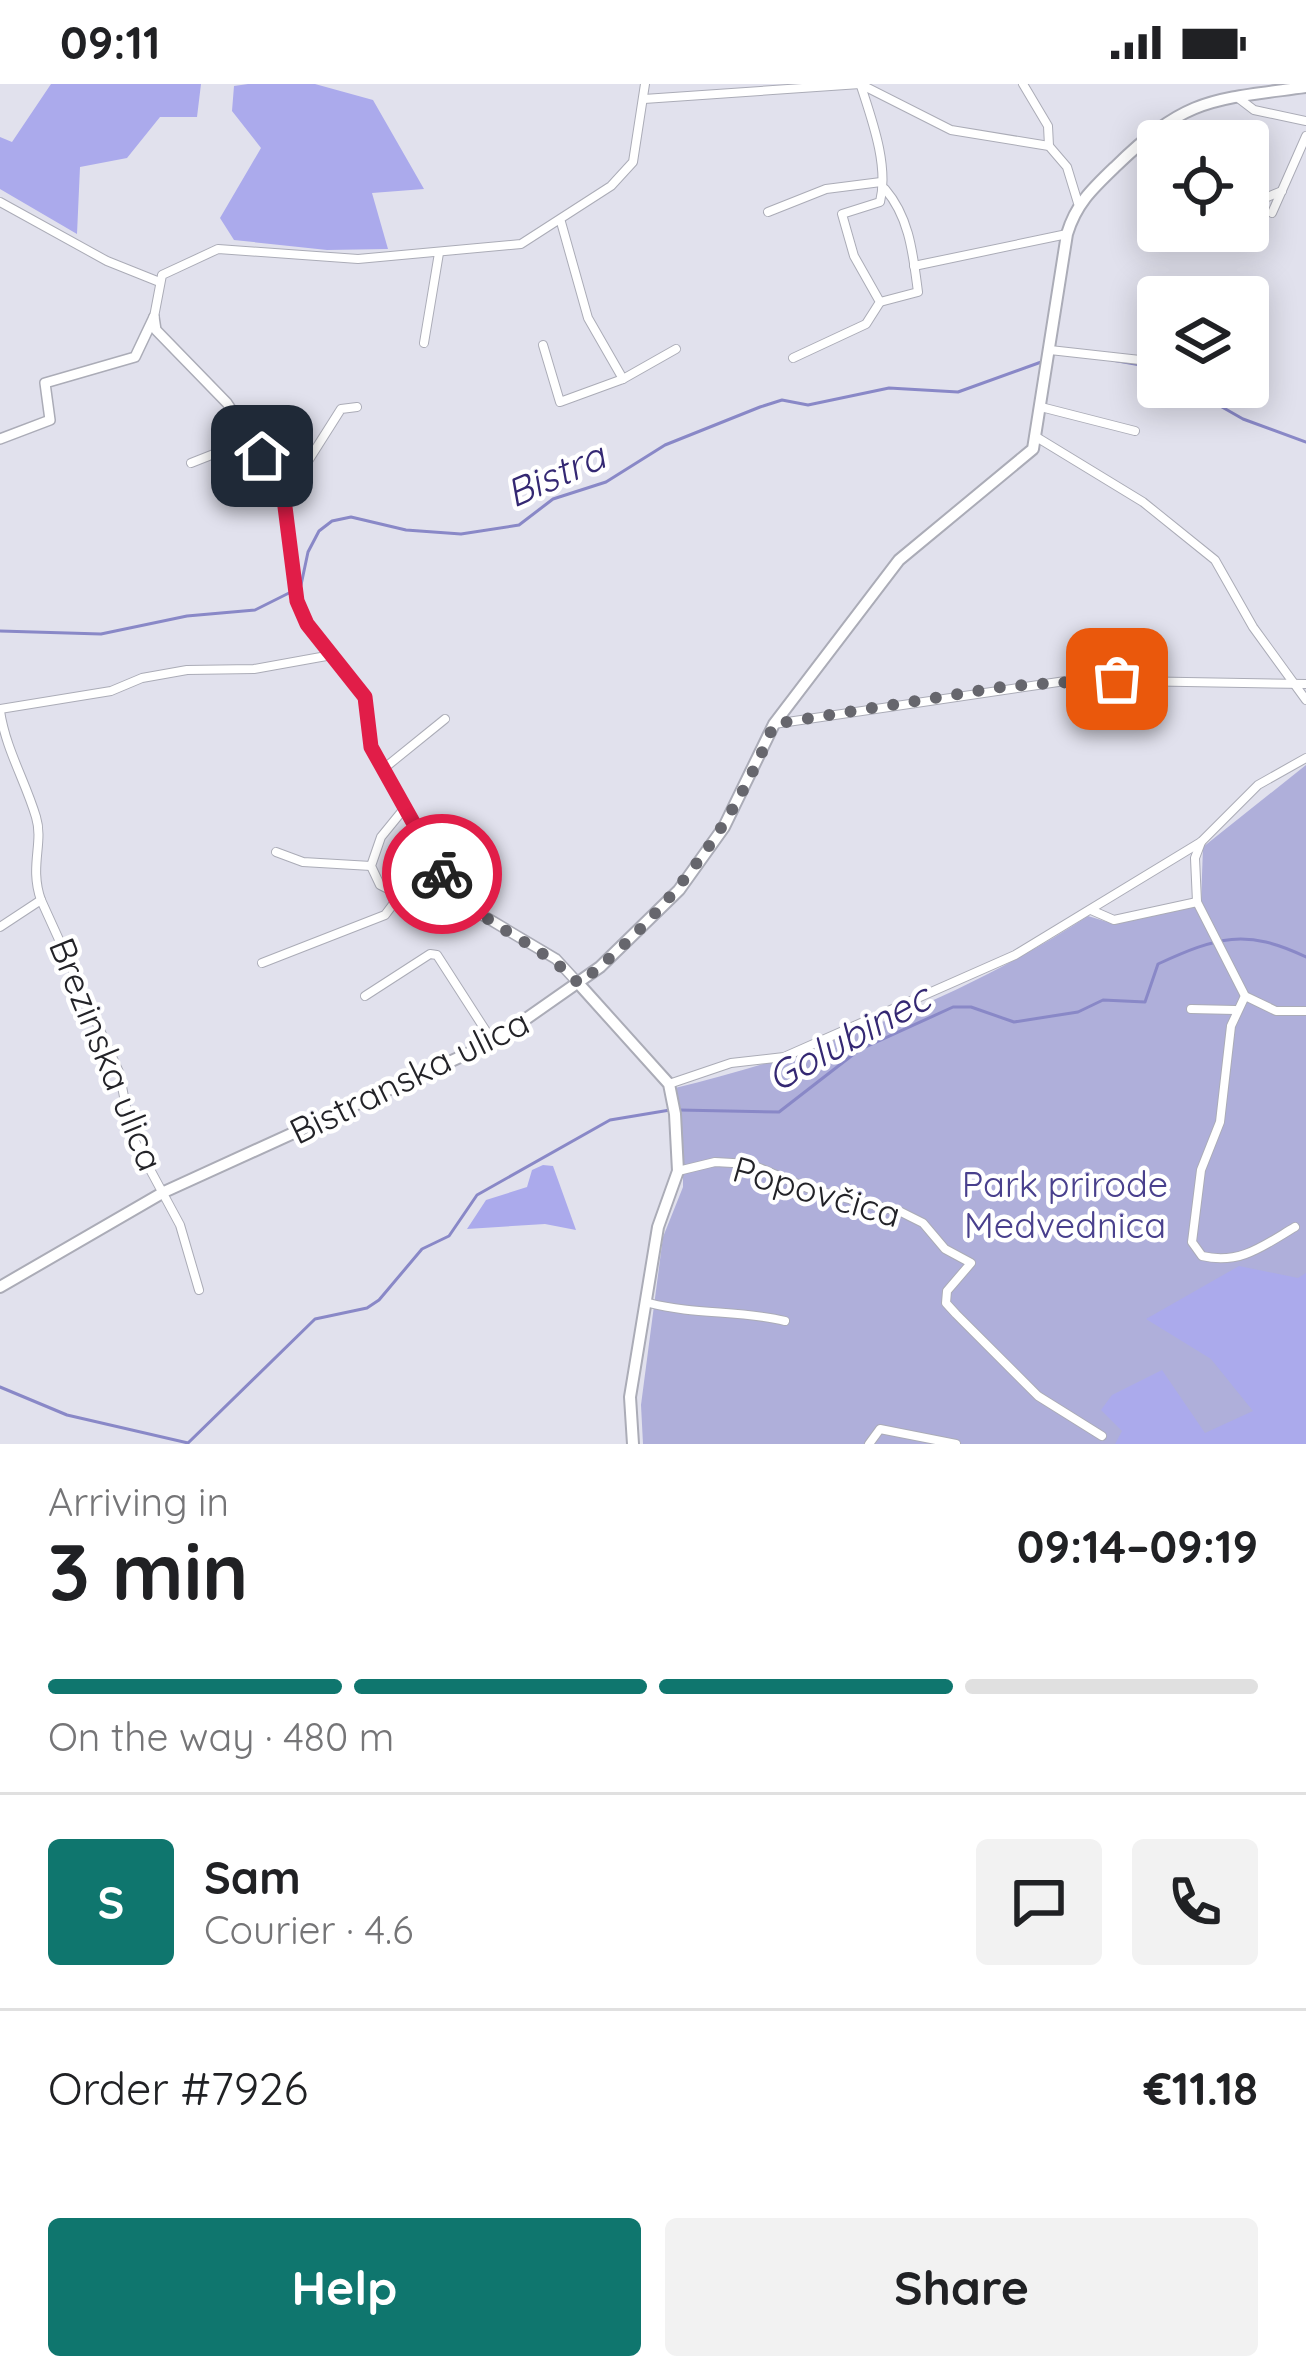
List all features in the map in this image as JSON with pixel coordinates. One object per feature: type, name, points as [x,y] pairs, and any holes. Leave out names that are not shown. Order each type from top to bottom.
[{"type":"main road","points":[[1173,120],[1187,107],[1306,87]]},
{"type":"main road","points":[[1038,438],[1066,234],[1078,203],[1137,152]]},
{"type":"main road","name":"Bistranska ulica","points":[[0,1287],[164,1192],[493,1042],[579,984],[632,940],[680,890],[753,774],[774,724],[912,544],[1024,461],[1038,438]]},
{"type":"main road","points":[[579,984],[669,1084],[674,1110],[678,1172],[658,1227],[630,1397],[633,1444]]},
{"type":"street","points":[[0,202],[107,261],[158,281],[218,249],[358,259],[520,244],[611,186],[633,162],[644,84]]},
{"type":"street","points":[[644,99],[860,84],[951,130],[1049,146]]},
{"type":"street","points":[[860,84],[879,134],[880,202],[844,211],[854,256],[880,302]]},
{"type":"street","points":[[1023,84],[1048,126],[1049,146],[1067,167],[1078,203]]},
{"type":"street","points":[[1236,96],[1241,105],[1253,110],[1306,121]]},
{"type":"street","points":[[1272,213],[1301,165],[1306,136]]},
{"type":"street","points":[[768,212],[826,189],[882,185]]},
{"type":"street","points":[[793,358],[866,324],[880,302],[918,292],[898,204],[882,185]]},
{"type":"street","points":[[1269,196],[1283,190]]},
{"type":"street","points":[[561,222],[587,319],[623,379]]},
{"type":"street","points":[[914,266],[972,250],[1066,234]]},
{"type":"street","points":[[424,343],[439,253]]},
{"type":"street","points":[[158,281],[156,330],[227,403],[284,499],[293,587],[307,624],[365,697],[371,747],[404,810],[452,890],[467,906],[556,959],[579,984]]},
{"type":"street","points":[[0,439],[50,420],[45,383],[135,357],[154,317]]},
{"type":"street","points":[[543,345],[560,402],[623,379],[676,350]]},
{"type":"street","points":[[1048,356],[1137,361]]},
{"type":"street","points":[[284,499],[341,409],[357,407]]},
{"type":"street","points":[[1041,407],[1136,431]]},
{"type":"street","points":[[1038,438],[1143,502],[1215,560],[1252,627],[1301,684],[1306,700]]},
{"type":"street","points":[[191,463],[252,439]]},
{"type":"street","points":[[0,710],[111,691],[142,678],[187,670],[254,669],[333,655]]},
{"type":"street","points":[[774,724],[1072,680],[1301,684]]},
{"type":"street","name":"Brezinska ulica","points":[[0,710],[18,780],[37,819],[32,875],[119,1072],[132,1136],[164,1192]]},
{"type":"street","points":[[382,770],[445,719]]},
{"type":"street","points":[[669,1084],[731,1063],[784,1058],[1015,955],[1201,842],[1258,784],[1306,758]]},
{"type":"street","points":[[404,810],[381,837],[370,866],[380,885],[400,895],[451,896],[452,890]]},
{"type":"street","points":[[1201,842],[1196,858],[1197,902],[1245,996],[1276,1011],[1306,1011]]},
{"type":"street","points":[[276,852],[302,862],[370,866]]},
{"type":"street","points":[[262,963],[385,915],[396,908],[400,895]]},
{"type":"street","points":[[0,927],[41,901]]},
{"type":"street","points":[[1090,909],[1114,920],[1197,902]]},
{"type":"street","points":[[365,996],[430,954],[437,955],[493,1042]]},
{"type":"street","points":[[1245,996],[1235,1010],[1220,1122],[1202,1170],[1192,1242],[1202,1256],[1224,1261],[1241,1258],[1295,1227]]},
{"type":"street","points":[[1191,1009],[1235,1010]]},
{"type":"street","name":"Popovčica","points":[[678,1172],[738,1160],[810,1190],[844,1194],[923,1223],[945,1249],[971,1263],[947,1291],[946,1303],[1038,1396],[1102,1436]]},
{"type":"street","points":[[164,1192],[187,1242],[199,1290]]},
{"type":"street","points":[[649,1303],[689,1314],[756,1314],[785,1321]]},
{"type":"street","points":[[869,1444],[880,1429],[956,1444]]},
{"type":"green space","name":"Park prirode Medvednica","points":[[1306,765],[1306,1444],[643,1444],[641,1405],[663,1237],[683,1187],[683,1140],[675,1088],[783,1058],[889,1019],[991,972],[1088,916],[1114,924],[1201,904],[1203,847]]},
{"type":"shaded area","points":[[51,84],[201,84],[197,117],[160,117],[127,158],[80,167],[77,234],[0,189],[0,137],[12,142]]},
{"type":"shaded area","points":[[315,84],[373,100],[424,189],[372,193],[388,249],[327,250],[234,240],[220,218],[261,148],[232,111],[234,86]]},
{"type":"shaded area","points":[[553,1166],[576,1230],[545,1224],[467,1229],[486,1200],[527,1187],[532,1170]]},
{"type":"shaded area","points":[[1239,1266],[1298,1278],[1306,1273],[1306,1444],[1115,1444],[1122,1431],[1101,1410],[1112,1395],[1162,1370],[1205,1433],[1253,1411],[1211,1359],[1146,1319]]},
{"type":"waterway","name":"Bistra","points":[[1112,360],[1137,364]]},
{"type":"waterway","name":"Bistra","points":[[301,585],[308,552],[319,531],[332,521],[351,517],[406,530],[461,534],[519,525],[553,499],[606,482],[665,445],[782,400],[808,405],[889,388],[958,392],[1044,361]]},
{"type":"waterway","name":"Bistra","points":[[1224,408],[1306,442]]},
{"type":"waterway","name":"Bistra","points":[[0,631],[101,634],[187,616],[255,610],[293,591]]},
{"type":"waterway","name":"Golubinec","points":[[679,1110],[779,1112],[859,1050],[953,1007],[971,1007],[1014,1022],[1078,1012],[1103,1000],[1145,1002],[1158,964],[1215,942],[1248,939],[1306,957]]},
{"type":"waterway","name":"Golubinec","points":[[0,1387],[67,1415],[188,1443],[315,1319],[367,1308],[379,1300],[422,1249],[449,1236],[477,1195],[610,1120],[670,1110]]},
{"type":"way so far","points":[[442,874],[467,906],[556,959],[579,984],[632,940],[680,890],[724,826],[774,724],[1008,686],[1117,679]]},
{"type":"route","points":[[262,456],[284,499],[297,601],[307,624],[365,697],[371,747],[442,874]]}]
